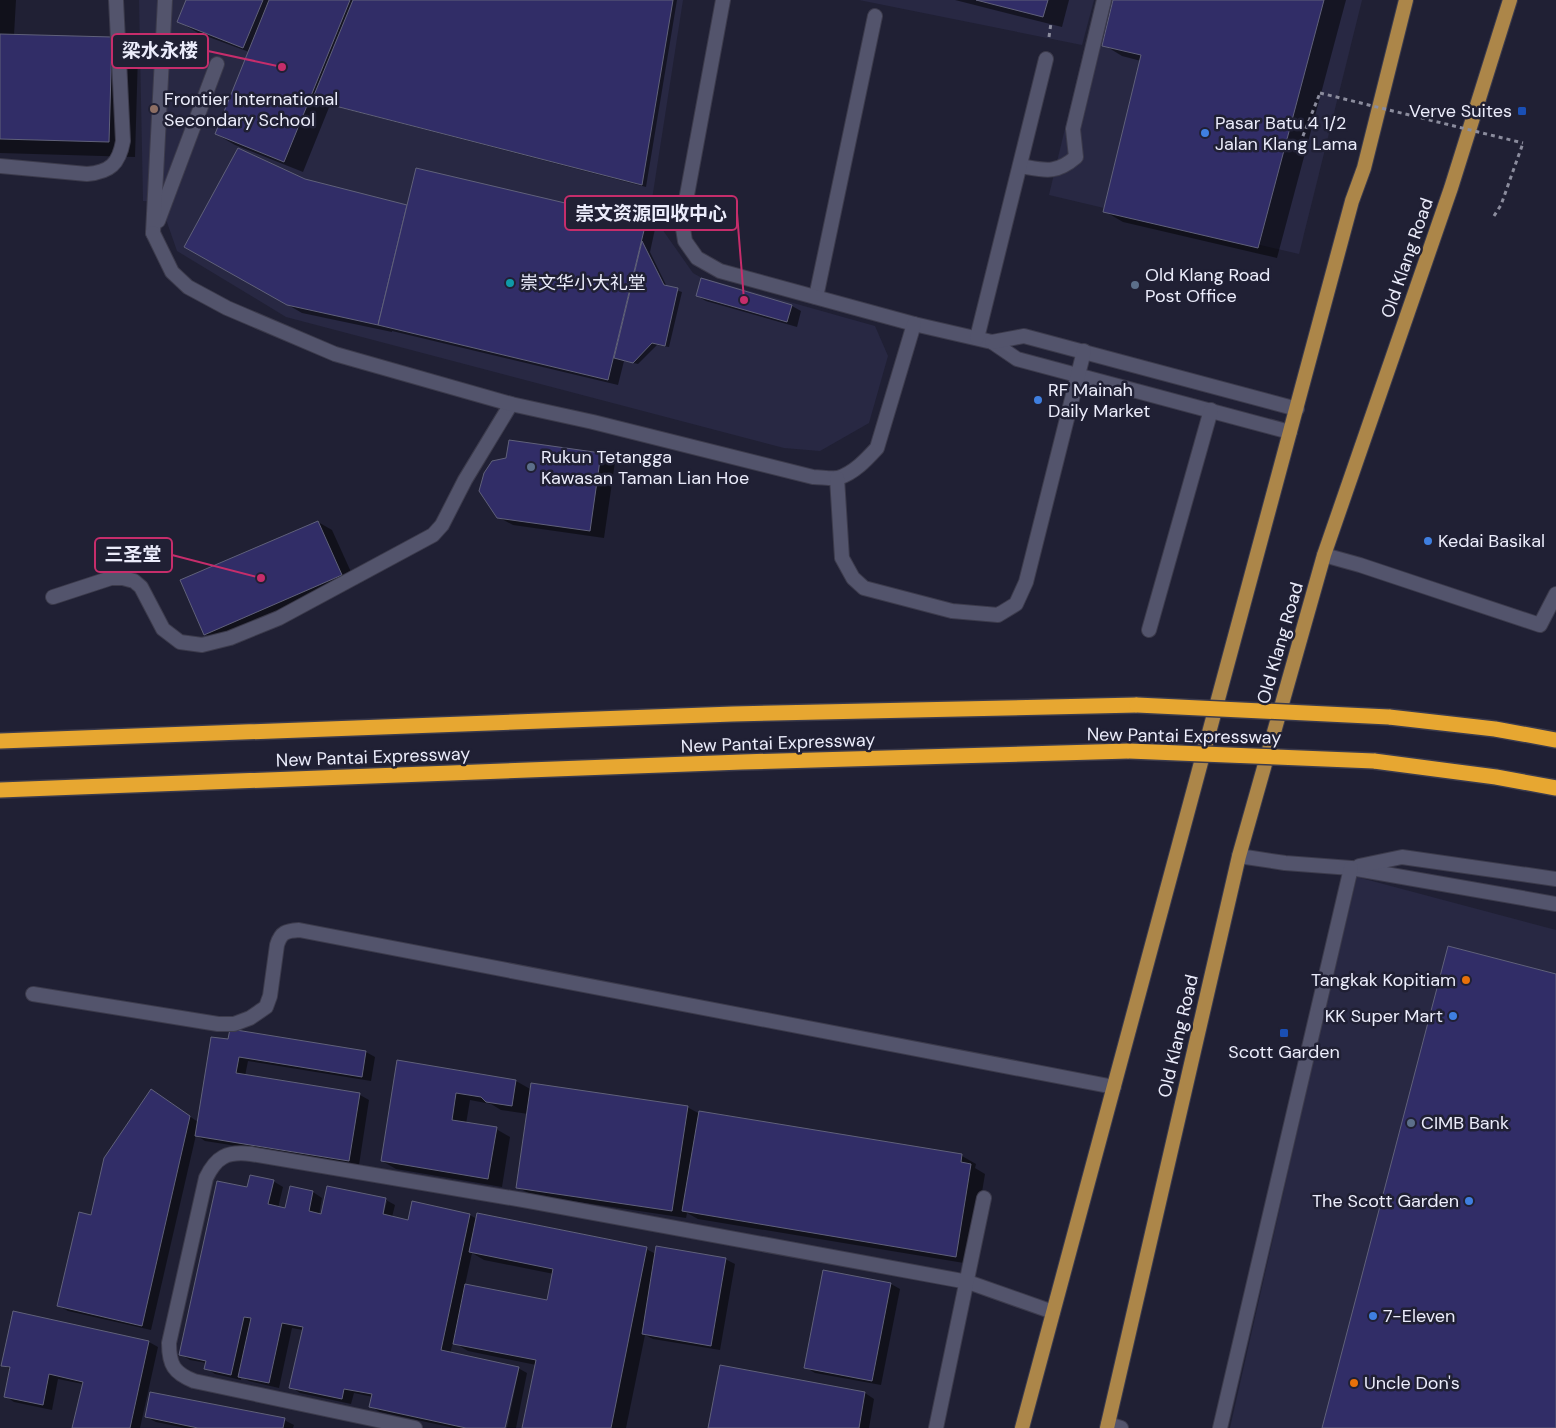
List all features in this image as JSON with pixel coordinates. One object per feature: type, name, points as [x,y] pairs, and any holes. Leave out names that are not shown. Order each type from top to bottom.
[{"type":"highway","name":"New Pantai Expressway","points":[[0,741],[733,714],[1136,705],[1389,717],[1495,729],[1556,740]]},
{"type":"highway","name":"New Pantai Expressway","points":[[0,790],[742,762],[1129,751],[1374,761],[1496,777],[1556,788]]},
{"type":"main road","points":[[1022,1428],[1352,201],[1364,168],[1406,0]]},
{"type":"main road","name":"Old Klang Road","points":[[1112,1427],[1239,856],[1324,555],[1451,188],[1510,0]]},
{"type":"street","points":[[0,166],[86,174],[101,173],[112,166],[120,154],[123,141],[116,0]]},
{"type":"street","points":[[165,0],[153,233],[172,272],[188,287],[227,308],[335,354],[511,404],[593,422],[813,477],[837,478],[863,463],[877,448],[914,324]]},
{"type":"street","points":[[723,0],[682,222],[684,241],[697,258],[720,271],[914,324],[992,342],[1018,359],[1290,432]]},
{"type":"street","points":[[1020,166],[1056,170],[1067,165],[1076,157],[1073,128],[1104,0]]},
{"type":"street","points":[[816,297],[875,16]]},
{"type":"street","points":[[977,338],[1046,59]]},
{"type":"street","points":[[153,233],[217,64]]},
{"type":"street","points":[[992,342],[1024,336],[1297,408]]},
{"type":"street","points":[[837,478],[842,558],[853,578],[864,588],[952,611],[998,614],[1016,604],[1026,582],[1084,351]]},
{"type":"street","points":[[53,597],[111,578],[123,578],[134,581],[140,587],[163,629],[180,642],[202,645],[230,638],[279,618],[433,535],[442,525],[465,480],[511,404]]},
{"type":"street","points":[[1149,630],[1211,410]]},
{"type":"street","points":[[1324,555],[1360,565],[1540,625],[1556,594]]},
{"type":"street","points":[[1239,856],[1285,863],[1351,868],[1556,904]]},
{"type":"street","points":[[1351,868],[1402,857],[1556,879]]},
{"type":"street","points":[[1220,1428],[1351,868]]},
{"type":"street","points":[[33,994],[218,1024],[234,1024],[250,1018],[266,1007],[270,996],[279,938],[285,933],[299,930],[1114,1087]]},
{"type":"street","points":[[415,1428],[194,1382],[183,1377],[174,1368],[169,1355],[171,1333],[206,1178],[211,1167],[220,1158],[231,1154],[251,1154],[529,1201],[968,1282],[1053,1312]]},
{"type":"street","points":[[936,1428],[984,1198]]},
{"type":"street","points":[[350,1414],[354,1428]]},
{"type":"path","points":[[1297,151],[1320,93],[1523,143],[1501,205],[1494,216]]},
{"type":"shaded area","points":[[139,0],[683,0],[650,212],[693,273],[700,277],[875,326],[888,356],[869,423],[820,451],[784,448],[286,317],[177,251],[160,202],[143,201]]},
{"type":"shaded area","points":[[859,0],[1094,0],[1082,45]]},
{"type":"shaded area","name":"Pasar Batu 4 1/2 Jalan Klang Lama","points":[[1096,0],[1362,0],[1299,254],[1049,195]]},
{"type":"shaded area","points":[[1357,877],[1556,930],[1556,1428],[1230,1428]]},
{"type":"building","points":[[186,0],[263,0],[243,48],[177,22]]},
{"type":"building","points":[[269,0],[350,0],[284,162],[215,134]]},
{"type":"building","points":[[353,0],[673,0],[642,185],[312,100]]},
{"type":"building","points":[[976,0],[1048,0],[1043,17]]},
{"type":"building","name":"Pasar Batu 4 1/2 Jalan Klang Lama","points":[[1113,0],[1324,0],[1258,248],[1103,212],[1141,55],[1102,46]]},
{"type":"building","points":[[0,34],[112,37],[109,142],[0,139]]},
{"type":"building","points":[[238,148],[305,179],[407,205],[378,325],[287,305],[184,247]]},
{"type":"building","name":"崇文华小大礼堂","points":[[416,168],[646,222],[608,380],[378,325]]},
{"type":"building","points":[[642,241],[664,285],[678,288],[665,346],[652,343],[633,363],[614,358]]},
{"type":"building","points":[[701,278],[792,305],[787,322],[696,296]]},
{"type":"building","points":[[509,440],[601,453],[590,531],[497,518],[479,491],[484,473],[492,461],[506,458]]},
{"type":"building","points":[[318,521],[342,575],[204,635],[180,580]]},
{"type":"building","name":"The Scott Garden","points":[[1448,946],[1556,974],[1556,1428],[1322,1428]]},
{"type":"building","points":[[230,1029],[366,1051],[362,1077],[239,1057],[236,1073],[360,1093],[349,1161],[195,1136],[211,1037],[228,1039]]},
{"type":"building","points":[[397,1060],[516,1080],[512,1106],[486,1102],[481,1097],[456,1093],[452,1120],[497,1127],[488,1179],[381,1161]]},
{"type":"building","points":[[531,1083],[688,1106],[672,1211],[516,1188]]},
{"type":"building","points":[[151,1089],[190,1116],[142,1326],[57,1306],[79,1212],[91,1215],[104,1158]]},
{"type":"building","points":[[699,1111],[962,1154],[961,1162],[971,1164],[956,1257],[682,1211]]},
{"type":"building","points":[[250,1175],[274,1180],[268,1204],[285,1208],[290,1186],[313,1191],[309,1211],[321,1214],[327,1186],[386,1198],[383,1214],[408,1220],[412,1201],[470,1214],[441,1350],[519,1367],[505,1428],[466,1428],[369,1407],[372,1394],[344,1389],[342,1399],[289,1388],[303,1327],[282,1323],[269,1383],[238,1377],[251,1318],[244,1317],[231,1375],[204,1369],[206,1361],[179,1355],[217,1181],[247,1187]]},
{"type":"building","points":[[477,1213],[647,1247],[611,1428],[522,1428],[536,1360],[453,1344],[465,1284],[547,1300],[553,1269],[469,1252]]},
{"type":"building","points":[[656,1246],[726,1258],[711,1346],[642,1334]]},
{"type":"building","points":[[823,1270],[891,1283],[872,1381],[804,1368]]},
{"type":"building","points":[[13,1311],[149,1341],[130,1428],[72,1428],[83,1382],[49,1374],[43,1405],[4,1397],[10,1367],[1,1366]]},
{"type":"building","points":[[720,1365],[865,1392],[859,1428],[708,1428]]},
{"type":"building","points":[[150,1392],[285,1418],[283,1428],[198,1428],[145,1417]]},
{"type":"place","name":"梁水永楼","points":[[282,67]]},
{"type":"place","name":"Frontier International Secondary School","points":[[154,109]]},
{"type":"place","name":"Verve Suites","points":[[1522,111]]},
{"type":"place","name":"Pasar Batu 4 1/2 Jalan Klang Lama","points":[[1205,133]]},
{"type":"place","name":"崇文华小大礼堂","points":[[510,283]]},
{"type":"place","name":"Old Klang Road Post Office","points":[[1135,285]]},
{"type":"place","name":"崇文资源回收中心","points":[[744,300]]},
{"type":"place","name":"RF Mainah Daily Market","points":[[1038,400]]},
{"type":"place","name":"Rukun Tetangga Kawasan Taman Lian Hoe","points":[[531,467]]},
{"type":"place","name":"Kedai Basikal","points":[[1428,541]]},
{"type":"place","name":"三圣堂","points":[[261,578]]},
{"type":"place","name":"Tangkak Kopitiam","points":[[1466,980]]},
{"type":"place","name":"KK Super Mart","points":[[1453,1016]]},
{"type":"place","name":"Scott Garden","points":[[1284,1033]]},
{"type":"place","name":"CIMB Bank","points":[[1411,1123]]},
{"type":"place","name":"The Scott Garden","points":[[1469,1201]]},
{"type":"place","name":"7-Eleven","points":[[1373,1316]]},
{"type":"place","name":"Uncle Don's","points":[[1354,1383]]}]
